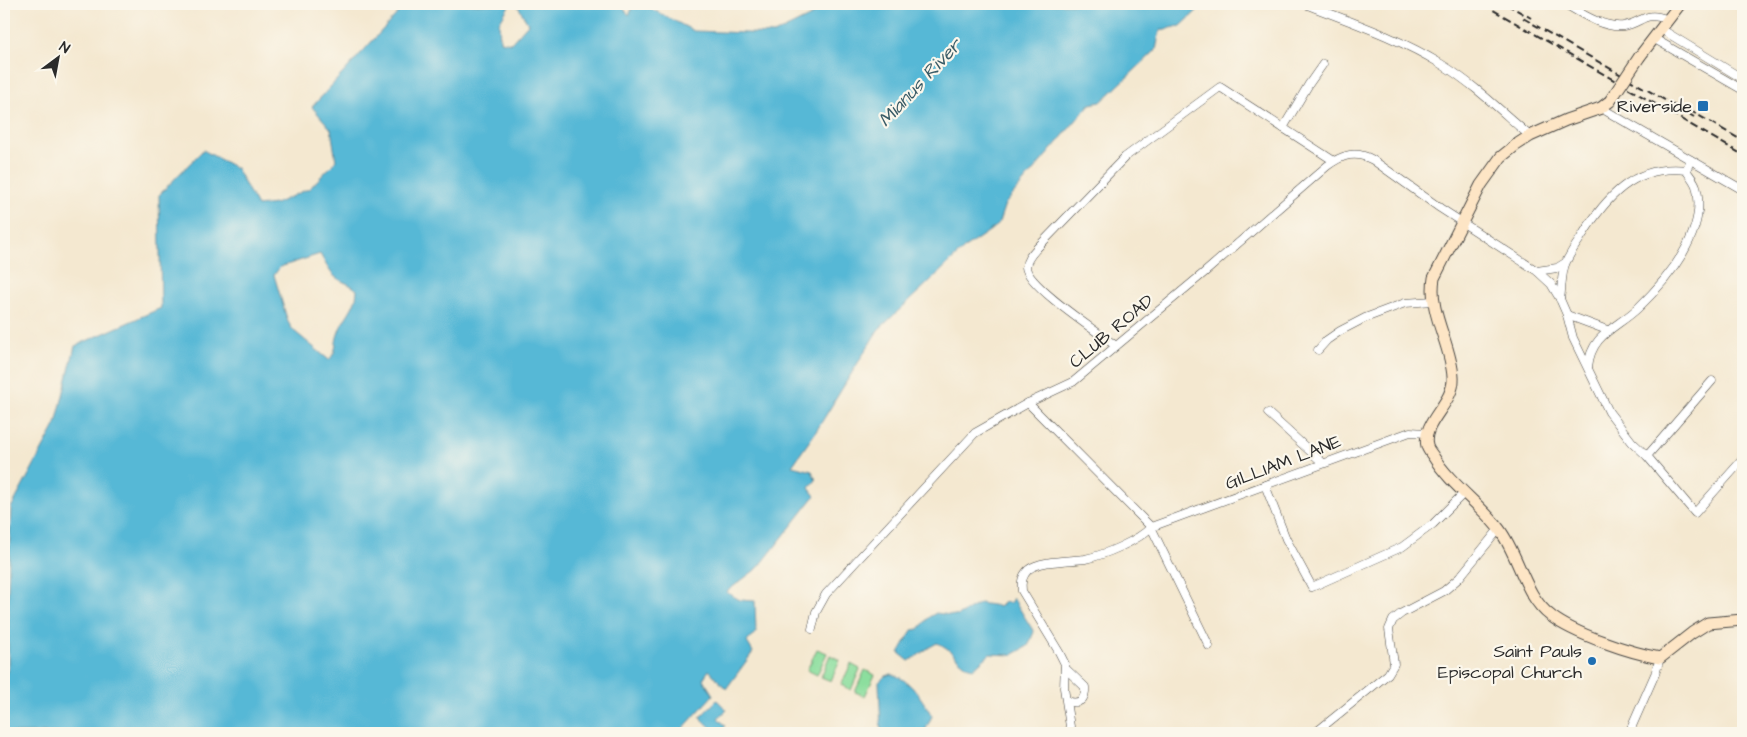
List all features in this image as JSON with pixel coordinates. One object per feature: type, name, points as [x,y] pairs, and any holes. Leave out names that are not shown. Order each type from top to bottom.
[{"type":"street","points":[[1305,4],[1396,41],[1442,64],[1466,81],[1530,136]]},
{"type":"street","points":[[1565,4],[1590,18],[1615,26],[1625,26],[1650,15],[1659,16],[1660,29],[1743,90]]},
{"type":"street","points":[[1660,658],[1648,656],[1587,635],[1562,624],[1550,616],[1532,594],[1508,543],[1499,529],[1438,464],[1427,447],[1427,433],[1451,392],[1454,380],[1451,361],[1432,301],[1434,278],[1481,184],[1497,162],[1510,149],[1530,136],[1605,104],[1680,4]]},
{"type":"street","points":[[1660,29],[1743,79]]},
{"type":"street","points":[[1283,128],[1323,64]]},
{"type":"street","points":[[1116,346],[1046,293],[1030,276],[1026,268],[1027,260],[1080,202],[1125,157],[1220,87],[1334,161]]},
{"type":"street","points":[[1605,104],[1691,160],[1743,190]]},
{"type":"street","name":"CLUB ROAD","points":[[812,629],[816,612],[826,594],[975,434],[1028,403],[1073,382],[1334,161],[1343,156],[1353,154],[1366,156],[1537,271],[1551,284],[1560,300],[1573,338],[1609,412],[1632,442],[1648,456],[1695,513],[1743,459]]},
{"type":"street","points":[[1686,170],[1691,160]]},
{"type":"street","points":[[1560,300],[1565,263],[1594,215],[1616,192],[1644,174],[1669,168],[1686,170],[1696,184],[1698,215],[1685,250],[1665,280],[1630,315],[1607,330],[1593,349],[1588,360],[1588,369]]},
{"type":"street","points":[[1537,271],[1557,268],[1565,263]]},
{"type":"street","points":[[1318,350],[1327,340],[1340,331],[1365,318],[1405,303],[1432,301]]},
{"type":"street","points":[[1566,315],[1607,330]]},
{"type":"street","points":[[1648,456],[1712,381]]},
{"type":"street","points":[[1028,403],[1151,527],[1209,646]]},
{"type":"street","points":[[1268,413],[1323,463]]},
{"type":"street","name":"GILLIAM LANE","points":[[1065,668],[1059,652],[1022,591],[1021,580],[1028,569],[1037,564],[1087,558],[1144,535],[1151,527],[1323,463],[1410,432],[1427,433]]},
{"type":"street","points":[[1265,486],[1286,540],[1312,588],[1402,547],[1432,524],[1464,493]]},
{"type":"street","points":[[1315,733],[1388,674],[1394,664],[1390,629],[1393,620],[1402,613],[1444,592],[1459,578],[1499,529]]},
{"type":"street","points":[[1629,733],[1660,658],[1708,623],[1743,620]]},
{"type":"street","points":[[1065,668],[1064,688],[1071,733]]},
{"type":"street","points":[[1065,668],[1085,687],[1084,698],[1079,702],[1067,701]]},
{"type":"green space","points":[[817,649],[827,653],[817,675],[807,670]]},
{"type":"green space","points":[[830,655],[840,660],[831,681],[821,677]]},
{"type":"green space","points":[[851,664],[860,669],[851,690],[841,685]]},
{"type":"green space","points":[[865,670],[875,675],[865,696],[855,692]]},
{"type":"water","name":"Mianus River","points":[[404,4],[510,4],[499,23],[500,41],[511,43],[528,24],[517,4],[620,4],[629,15],[634,4],[642,4],[694,31],[774,34],[813,15],[822,4],[1204,4],[1181,26],[1160,30],[1156,50],[1101,102],[1090,104],[1005,204],[998,225],[966,247],[878,330],[815,433],[792,466],[812,471],[816,480],[809,488],[815,496],[759,567],[726,592],[740,600],[755,601],[756,632],[747,642],[753,652],[726,689],[709,670],[703,679],[713,695],[679,733],[4,733],[4,678],[8,669],[8,588],[11,508],[56,424],[75,346],[161,308],[159,195],[203,150],[236,168],[257,206],[275,204],[310,188],[336,161],[331,129],[312,107]],"holes":[[[320,254],[333,275],[357,290],[355,302],[340,328],[335,350],[329,360],[293,330],[288,322],[274,275],[280,267]]]},
{"type":"water","points":[[1013,598],[1034,632],[1028,646],[1012,655],[990,654],[973,669],[963,663],[947,648],[937,643],[909,661],[899,653],[912,630],[919,629],[929,617],[936,613],[957,616],[980,603],[999,607],[1004,602],[1010,603]]},
{"type":"water","points":[[891,674],[910,685],[932,716],[924,733],[881,733],[879,682],[885,676]]},
{"type":"water","points":[[717,700],[727,710],[718,718],[726,726],[719,733],[716,733],[700,717]]},
{"type":"railway","points":[[1483,4],[1743,155]]},
{"type":"railway","points":[[1506,4],[1531,18]]},
{"type":"railway","points":[[1523,18],[1694,117]]},
{"type":"railway","points":[[1689,110],[1743,141]]},
{"type":"place","name":"Riverside","points":[[1703,106]]},
{"type":"place","name":"Saint Pauls Episcopal Church","points":[[1592,661]]}]
